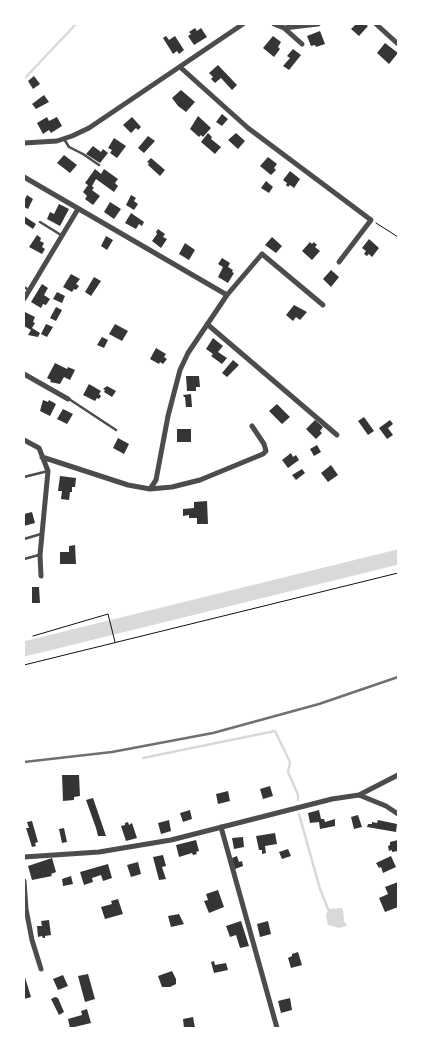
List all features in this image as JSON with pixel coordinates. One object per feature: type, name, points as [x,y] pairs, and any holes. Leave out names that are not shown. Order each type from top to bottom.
[{"type":"street","points":[[24,143],[43,143],[64,139],[82,132],[102,121],[243,24]]},
{"type":"street","points":[[274,24],[284,28],[302,44]]},
{"type":"street","points":[[284,28],[318,24]]},
{"type":"street","points":[[376,24],[398,44]]},
{"type":"street","points":[[180,67],[248,128],[371,220],[339,262]]},
{"type":"street","points":[[24,177],[227,295]]},
{"type":"street","points":[[24,299],[26,288],[78,209]]},
{"type":"street","points":[[150,489],[156,480],[168,416],[180,370],[188,354],[227,295],[262,254],[323,305]]},
{"type":"street","points":[[207,324],[338,435]]},
{"type":"street","points":[[24,374],[68,399]]},
{"type":"street","points":[[42,457],[128,484],[150,489],[172,487],[200,480],[263,454],[266,451],[264,444],[252,426]]},
{"type":"street","points":[[24,440],[39,448],[48,471],[40,555],[42,576]]},
{"type":"street","points":[[24,857],[99,852],[171,840],[332,799],[358,795],[398,775]]},
{"type":"street","points":[[358,795],[386,806],[398,814]]},
{"type":"street","points":[[221,827],[277,1028]]},
{"type":"street","points":[[24,881],[26,909],[32,940],[41,969]]},
{"type":"lane","points":[[64,139],[69,147],[99,165]]},
{"type":"lane","points":[[40,222],[62,235]]},
{"type":"lane","points":[[68,399],[116,430]]},
{"type":"lane","points":[[24,476],[48,471]]},
{"type":"lane","points":[[24,539],[42,534]]},
{"type":"lane","points":[[24,559],[40,555]]},
{"type":"path","points":[[371,220],[398,237]]},
{"type":"path","points":[[24,665],[398,573]]},
{"type":"path","points":[[33,636],[108,614],[115,643]]},
{"type":"shaded area","points":[[328,909],[343,909],[344,921],[347,926],[339,928],[328,925],[326,916]]},
{"type":"building","points":[[356,24],[368,26],[359,36],[351,29]]},
{"type":"building","points":[[195,28],[197,31],[201,28],[207,37],[194,45],[188,36],[191,34],[189,32]]},
{"type":"building","points":[[320,31],[325,44],[316,47],[315,45],[311,46],[307,36]]},
{"type":"building","points":[[166,36],[169,40],[175,36],[184,50],[179,54],[177,51],[173,54],[163,38]]},
{"type":"building","points":[[273,36],[281,42],[278,47],[280,49],[274,57],[263,48]]},
{"type":"building","points":[[385,43],[398,53],[389,64],[377,53]]},
{"type":"building","points":[[293,49],[301,55],[289,70],[283,66],[290,58],[287,56]]},
{"type":"building","points":[[218,65],[237,85],[232,90],[221,78],[215,83],[211,79],[213,77],[209,73]]},
{"type":"building","points":[[34,76],[40,84],[33,89],[28,81]]},
{"type":"building","points":[[181,90],[195,102],[186,112],[172,98]]},
{"type":"building","points":[[44,95],[49,102],[36,109],[32,104]]},
{"type":"building","points":[[222,114],[228,119],[222,126],[216,122]]},
{"type":"building","points":[[198,116],[211,128],[203,137],[201,135],[199,137],[190,129]]},
{"type":"building","points":[[47,117],[49,121],[57,117],[62,126],[51,133],[49,130],[43,134],[37,123]]},
{"type":"building","points":[[132,117],[141,127],[138,130],[136,128],[131,133],[123,125]]},
{"type":"building","points":[[208,133],[212,137],[211,139],[221,147],[215,154],[201,142]]},
{"type":"building","points":[[236,133],[245,141],[238,149],[228,140]]},
{"type":"building","points":[[148,136],[155,141],[144,153],[138,148]]},
{"type":"building","points":[[114,138],[126,146],[117,158],[110,153],[112,150],[108,148]]},
{"type":"building","points":[[93,146],[101,152],[103,149],[108,153],[100,163],[86,154]]},
{"type":"building","points":[[64,155],[77,165],[70,173],[57,163]]},
{"type":"building","points":[[268,157],[277,164],[274,168],[276,170],[271,175],[260,166]]},
{"type":"building","points":[[151,158],[165,170],[160,176],[148,165],[149,163],[147,162]]},
{"type":"building","points":[[95,169],[101,174],[104,169],[118,179],[115,183],[118,186],[114,192],[96,179],[92,190],[100,196],[93,205],[85,199],[87,196],[83,192],[88,185],[85,183]]},
{"type":"building","points":[[290,171],[300,179],[294,188],[290,185],[288,187],[287,183],[283,180]]},
{"type":"building","points":[[266,181],[273,187],[269,193],[261,188]]},
{"type":"building","points":[[27,195],[33,199],[28,209],[24,207]]},
{"type":"building","points":[[131,195],[136,198],[134,201],[138,204],[134,210],[126,205]]},
{"type":"building","points":[[110,202],[121,209],[114,219],[104,212]]},
{"type":"building","points":[[59,204],[69,209],[60,226],[47,219],[50,212],[54,214]]},
{"type":"building","points":[[131,213],[144,222],[142,226],[139,224],[136,229],[125,223]]},
{"type":"building","points":[[24,216],[36,224],[33,229],[24,223]]},
{"type":"building","points":[[158,229],[165,234],[163,237],[167,239],[161,248],[152,241]]},
{"type":"building","points":[[37,235],[41,238],[40,241],[44,243],[42,247],[45,249],[42,254],[29,247]]},
{"type":"building","points":[[106,236],[113,240],[107,250],[101,246]]},
{"type":"building","points":[[272,237],[282,246],[276,253],[265,245]]},
{"type":"building","points":[[369,239],[379,248],[372,257],[369,254],[367,256],[364,254],[366,251],[362,248]]},
{"type":"building","points":[[310,242],[312,244],[314,242],[317,245],[315,247],[320,251],[312,260],[302,251]]},
{"type":"building","points":[[185,243],[195,250],[189,260],[179,254]]},
{"type":"building","points":[[222,258],[230,263],[228,267],[234,273],[228,283],[218,277],[223,267],[218,264]]},
{"type":"building","points":[[331,270],[339,277],[331,287],[323,279]]},
{"type":"building","points":[[71,274],[80,279],[76,284],[79,286],[72,292],[63,287]]},
{"type":"building","points":[[94,277],[101,281],[91,296],[85,292]]},
{"type":"building","points":[[42,284],[48,288],[44,295],[50,299],[41,308],[31,302]]},
{"type":"building","points":[[57,292],[65,296],[62,303],[53,299]]},
{"type":"building","points":[[294,305],[307,312],[300,320],[296,317],[293,321],[286,315]]},
{"type":"building","points":[[56,307],[62,310],[56,321],[50,318]]},
{"type":"building","points":[[25,312],[35,317],[33,322],[35,323],[32,328],[40,333],[38,337],[28,335],[31,330],[24,326]]},
{"type":"building","points":[[46,324],[53,327],[47,337],[41,334]]},
{"type":"building","points":[[115,324],[128,331],[122,341],[109,334]]},
{"type":"building","points":[[102,337],[108,340],[104,348],[97,345]]},
{"type":"building","points":[[213,338],[223,346],[218,352],[227,358],[222,364],[211,356],[213,354],[206,349]]},
{"type":"building","points":[[156,348],[166,354],[164,357],[167,359],[163,364],[150,359]]},
{"type":"building","points":[[233,360],[239,365],[227,377],[222,373]]},
{"type":"building","points":[[55,363],[67,369],[68,367],[75,370],[70,380],[64,377],[60,384],[50,382],[51,380],[47,378]]},
{"type":"building","points":[[186,376],[199,376],[200,387],[196,387],[196,391],[187,391]]},
{"type":"building","points":[[89,384],[101,391],[99,394],[101,396],[95,401],[83,395]]},
{"type":"building","points":[[107,386],[116,391],[112,397],[104,392],[105,390],[103,389]]},
{"type":"building","points":[[191,394],[192,407],[186,407],[183,395]]},
{"type":"building","points":[[43,400],[48,402],[49,400],[56,404],[50,416],[40,411]]},
{"type":"building","points":[[277,404],[290,417],[282,424],[269,411]]},
{"type":"building","points":[[63,409],[73,414],[67,424],[57,419]]},
{"type":"building","points":[[364,417],[374,431],[368,435],[358,421]]},
{"type":"building","points":[[315,420],[323,427],[320,431],[322,433],[316,439],[306,429]]},
{"type":"building","points":[[390,420],[393,424],[388,428],[393,435],[387,439],[379,428]]},
{"type":"building","points":[[177,429],[191,429],[191,442],[177,442]]},
{"type":"building","points":[[118,438],[129,444],[124,454],[113,448]]},
{"type":"building","points":[[317,445],[321,452],[314,456],[310,449]]},
{"type":"building","points":[[291,453],[293,457],[296,455],[299,460],[288,468],[282,460]]},
{"type":"building","points":[[331,465],[338,475],[328,482],[321,473]]},
{"type":"building","points":[[302,469],[305,473],[296,480],[292,475]]},
{"type":"building","points":[[60,476],[76,478],[75,487],[72,487],[69,500],[61,499],[62,491],[58,491]]},
{"type":"building","points":[[207,501],[208,524],[197,524],[197,518],[189,518],[189,515],[183,516],[183,509],[194,508],[194,502]]},
{"type":"building","points":[[32,512],[35,523],[24,526],[24,514]]},
{"type":"building","points":[[75,545],[76,564],[60,564],[60,552],[69,552],[69,546]]},
{"type":"building","points":[[32,587],[39,587],[40,603],[32,603]]},
{"type":"building","points":[[62,775],[79,775],[80,796],[74,797],[74,800],[63,801]]},
{"type":"building","points":[[270,786],[273,796],[263,799],[260,789]]},
{"type":"building","points":[[228,791],[230,801],[218,804],[216,794]]},
{"type":"building","points":[[93,798],[106,836],[98,836],[86,800]]},
{"type":"building","points":[[190,810],[192,819],[183,822],[180,813]]},
{"type":"building","points":[[319,810],[321,819],[324,819],[325,822],[335,819],[335,826],[320,829],[319,822],[310,823],[308,813]]},
{"type":"building","points":[[358,815],[362,827],[354,829],[351,817]]},
{"type":"building","points":[[169,820],[171,831],[161,834],[158,823]]},
{"type":"building","points":[[378,820],[397,824],[396,832],[367,827],[372,822],[377,823]]},
{"type":"building","points":[[32,821],[38,842],[35,843],[36,846],[32,847],[26,828],[29,828],[27,822]]},
{"type":"building","points":[[128,822],[129,825],[132,823],[137,838],[126,841],[121,826]]},
{"type":"building","points":[[64,828],[67,842],[62,843],[59,829]]},
{"type":"building","points":[[275,833],[277,844],[265,846],[266,853],[262,854],[262,850],[259,850],[256,836]]},
{"type":"building","points":[[243,837],[244,847],[234,849],[232,838]]},
{"type":"building","points":[[196,840],[199,851],[196,852],[197,854],[193,855],[192,853],[179,857],[176,845]]},
{"type":"building","points":[[398,840],[398,851],[389,851],[388,846],[390,842]]},
{"type":"building","points":[[288,849],[291,856],[282,859],[279,852]]},
{"type":"building","points":[[163,855],[166,866],[162,867],[166,879],[159,880],[153,857]]},
{"type":"building","points":[[237,856],[239,862],[242,861],[243,866],[235,869],[232,858]]},
{"type":"building","points":[[391,856],[396,867],[383,873],[381,867],[379,868],[376,863]]},
{"type":"building","points":[[52,858],[56,872],[51,874],[52,876],[32,880],[28,866]]},
{"type":"building","points":[[138,862],[141,874],[131,877],[127,865]]},
{"type":"building","points":[[108,864],[112,878],[103,881],[101,875],[92,878],[93,882],[84,885],[80,872]]},
{"type":"building","points":[[71,876],[73,884],[63,886],[62,879]]},
{"type":"building","points":[[398,882],[398,907],[385,912],[379,898],[388,894],[385,887]]},
{"type":"building","points":[[218,890],[224,907],[209,913],[204,901],[208,900],[206,894]]},
{"type":"building","points":[[118,899],[123,914],[105,919],[101,907],[112,904],[111,901]]},
{"type":"building","points":[[179,914],[184,924],[171,927],[168,916]]},
{"type":"building","points":[[49,920],[51,935],[45,936],[45,938],[42,936],[38,937],[37,926],[42,926],[41,921]]},
{"type":"building","points":[[241,921],[249,946],[240,948],[236,935],[230,937],[226,926]]},
{"type":"building","points":[[268,921],[271,934],[260,937],[257,924]]},
{"type":"building","points":[[298,952],[302,965],[291,968],[288,958]]},
{"type":"building","points":[[214,961],[215,965],[226,963],[228,970],[214,973],[211,962]]},
{"type":"building","points":[[172,971],[176,984],[170,987],[162,987],[158,976]]},
{"type":"building","points":[[24,974],[31,997],[24,999]]},
{"type":"building","points":[[88,974],[95,999],[85,1002],[78,976]]},
{"type":"building","points":[[63,975],[68,986],[58,990],[53,979]]},
{"type":"building","points":[[58,998],[64,1012],[59,1015],[51,999]]},
{"type":"building","points":[[290,998],[292,1010],[281,1013],[278,1001]]},
{"type":"building","points":[[87,1009],[91,1023],[70,1028],[68,1019],[82,1015],[81,1011]]},
{"type":"building","points":[[193,1017],[195,1028],[184,1028],[183,1019]]},
{"type":"waterway","points":[[24,79],[76,24]]},
{"type":"waterway","points":[[24,649],[398,557]]},
{"type":"waterway","points":[[143,758],[275,731],[290,762],[288,772],[298,795],[298,800]]},
{"type":"waterway","points":[[299,814],[320,889],[328,909]]},
{"type":"railway","points":[[24,762],[112,752],[213,733],[319,704],[398,677]]}]
